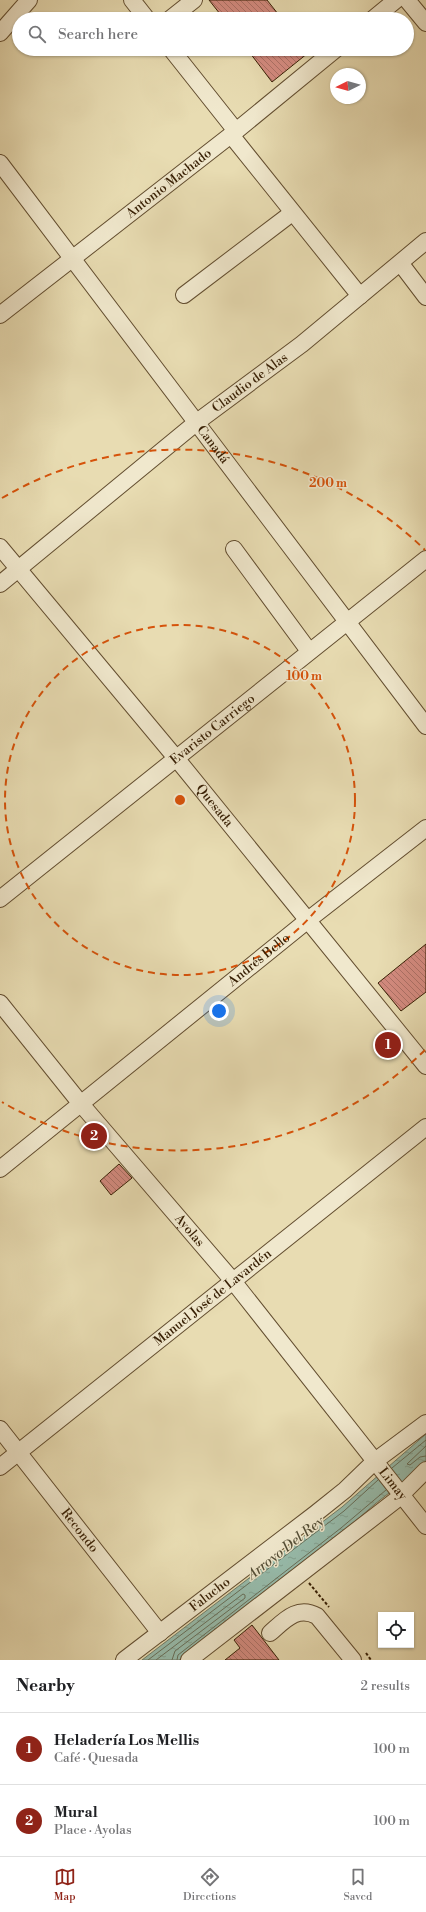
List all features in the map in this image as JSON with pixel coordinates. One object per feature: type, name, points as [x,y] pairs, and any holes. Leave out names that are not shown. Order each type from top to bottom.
[{"type":"street","points":[[18,12],[28,0]]},
{"type":"street","points":[[132,0],[141,12]]},
{"type":"street","points":[[179,12],[194,0]]},
{"type":"street","points":[[381,12],[396,0]]},
{"type":"street","points":[[407,0],[426,23]]},
{"type":"street","points":[[0,33],[12,19]]},
{"type":"street","points":[[176,56],[292,213],[360,296]]},
{"type":"street","name":"Antonio Machado","points":[[0,315],[71,258],[233,133],[327,56]]},
{"type":"street","name":"Canadá","points":[[0,163],[426,726]]},
{"type":"street","points":[[184,295],[292,213]]},
{"type":"street","name":"Claudio de Alas","points":[[0,584],[197,422],[302,344],[401,264],[426,241]]},
{"type":"street","points":[[401,264],[426,298]]},
{"type":"street","name":"Quesada","points":[[0,547],[176,758],[426,1066]]},
{"type":"street","points":[[234,549],[309,651]]},
{"type":"street","name":"Evaristo Carriego","points":[[0,899],[426,559]]},
{"type":"street","name":"Andrés Bello","points":[[0,1170],[308,920],[426,828]]},
{"type":"street","name":"Ayolas","points":[[0,1003],[81,1104],[232,1281],[377,1463]]},
{"type":"street","name":"Manuel José de Lavardén","points":[[0,1467],[426,1127]]},
{"type":"street","name":"Falucho","points":[[124,1660],[315,1514],[426,1423]]},
{"type":"street","name":"Recondo","points":[[0,1429],[160,1633]]},
{"type":"street","name":"Limay","points":[[377,1463],[426,1526]]},
{"type":"street","points":[[189,1660],[426,1470]]},
{"type":"street","points":[[270,1633],[295,1613],[310,1612],[317,1616],[353,1660]]},
{"type":"water","points":[[426,1434],[426,1464],[375,1504],[344,1531],[179,1660],[142,1660],[342,1507]]},
{"type":"building","points":[[209,0],[267,0],[276,12],[218,12]]},
{"type":"building","points":[[252,56],[304,56],[272,82]]},
{"type":"building","points":[[426,944],[426,992],[401,1011],[378,983]]},
{"type":"building","points":[[119,1164],[132,1178],[111,1195],[100,1181]]},
{"type":"building","points":[[252,1625],[279,1660],[225,1660],[240,1648],[234,1640]]},
{"type":"place","name":"Heladería Los Mellis","points":[[388,1045]]},
{"type":"place","name":"Mural","points":[[94,1136]]},
{"type":"water label","name":"Arroyo Del Rey","points":[[286,1548]]}]
